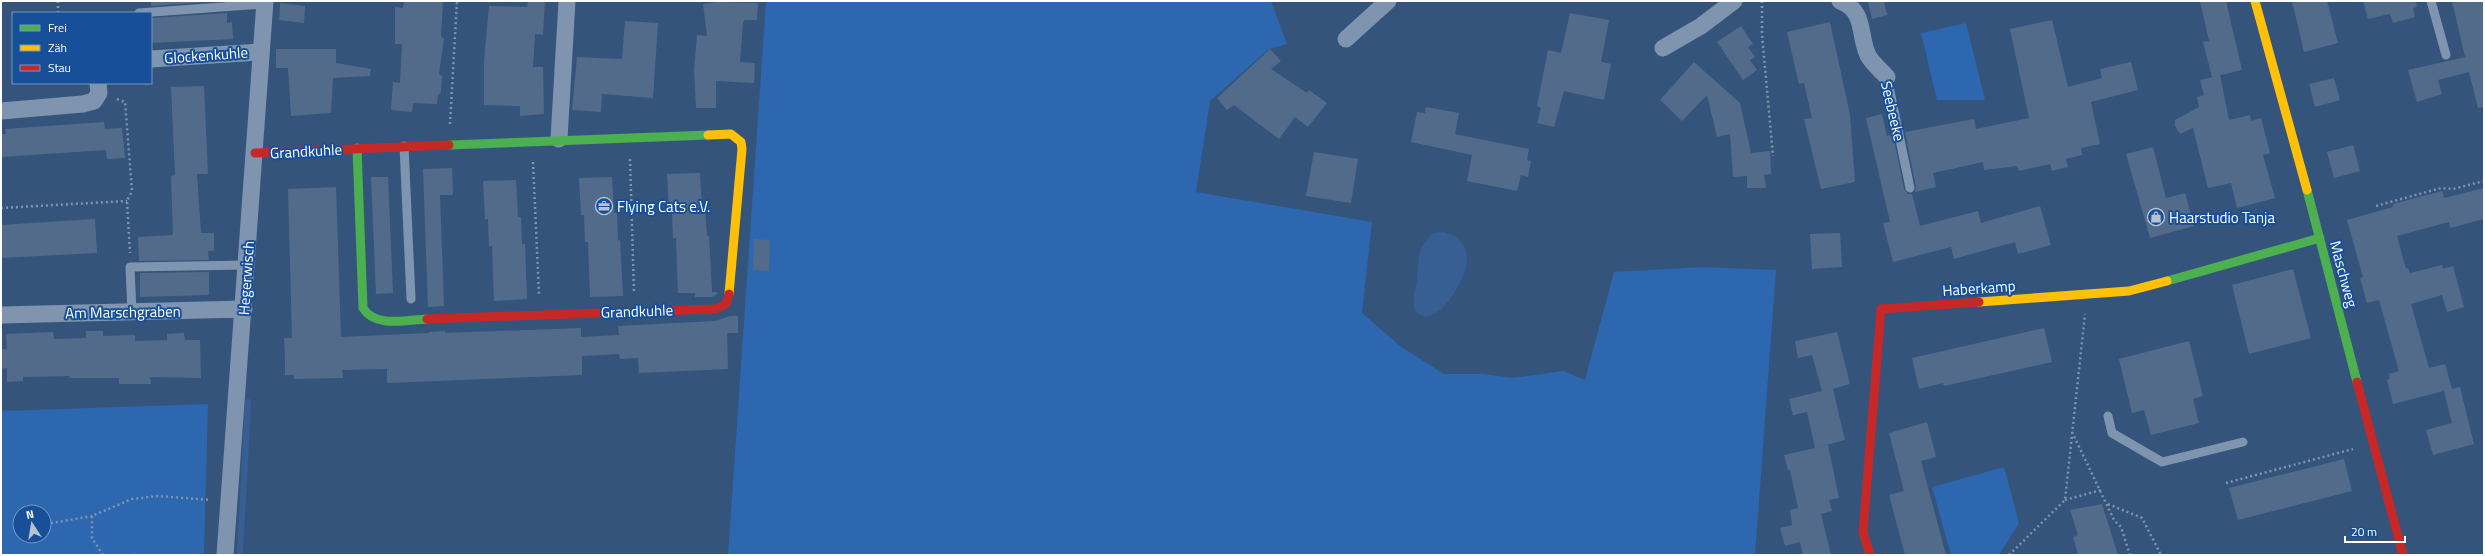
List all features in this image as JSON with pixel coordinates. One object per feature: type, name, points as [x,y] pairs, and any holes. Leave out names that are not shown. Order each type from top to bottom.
[{"type":"street","points":[[559,140],[567,1]]},
{"type":"street","points":[[1346,39],[1388,1]]},
{"type":"street","points":[[1663,48],[1701,26],[1734,1]]},
{"type":"street","name":"Seebeeke","points":[[1840,1],[1848,4],[1860,20],[1867,54],[1887,77]]},
{"type":"street","name":"Maschweg","points":[[2255,1],[2320,238],[2403,555]]},
{"type":"street","name":"Hegerwisch","points":[[225,555],[244,309],[265,2]]},
{"type":"street","name":"Glockenkuhle","points":[[152,59],[261,52]]},
{"type":"street","points":[[1,110],[82,104],[94,101],[98,88]]},
{"type":"street","name":"Grandkuhle","points":[[255,154],[357,148],[629,136],[731,134],[741,142],[742,157],[730,294],[726,304],[715,309],[540,314],[388,322],[372,319],[363,308],[357,148]]},
{"type":"street","name":"Haberkamp","points":[[1870,555],[1863,532],[1881,309],[2129,291],[2320,238]]},
{"type":"street","name":"Am Marschgraben","points":[[1,315],[244,309]]},
{"type":"lane","points":[[2431,1],[2446,56]]},
{"type":"lane","points":[[150,12],[265,2]]},
{"type":"lane","name":"Seebeeke","points":[[1887,77],[1910,188]]},
{"type":"lane","points":[[404,146],[411,299]]},
{"type":"lane","points":[[132,312],[130,267],[247,265]]},
{"type":"lane","points":[[2108,416],[2112,433],[2162,462],[2243,442]]},
{"type":"path","points":[[58,1],[58,12]]},
{"type":"path","points":[[448,144],[457,1]]},
{"type":"path","points":[[1762,1],[1762,35],[1773,156]]},
{"type":"path","points":[[98,88],[125,102],[132,191],[127,201],[130,267]]},
{"type":"path","points":[[629,136],[634,311]]},
{"type":"path","points":[[532,141],[540,314]]},
{"type":"path","points":[[2376,206],[2441,188],[2453,189],[2484,181]]},
{"type":"path","points":[[1,208],[127,201]]},
{"type":"path","points":[[2065,500],[2087,294]]},
{"type":"path","points":[[2072,432],[2108,504],[2114,520],[2121,527],[2130,555]]},
{"type":"path","points":[[2226,483],[2374,443]]},
{"type":"path","points":[[2009,555],[2065,500],[2101,490]]},
{"type":"path","points":[[52,523],[92,516],[132,499],[158,496],[229,501]]},
{"type":"path","points":[[2108,504],[2142,518],[2161,555]]},
{"type":"path","points":[[92,516],[92,538],[103,555]]},
{"type":"shaded area","points":[[766,1],[1271,1],[1287,44],[1269,49],[1210,101],[1196,192],[1372,222],[1362,313],[1400,346],[1444,374],[1483,374],[1513,378],[1563,371],[1585,380],[1614,272],[1703,267],[1776,270],[1755,555],[728,555]]},
{"type":"shaded area","points":[[1966,23],[1985,100],[1937,100],[1921,33]]},
{"type":"shaded area","points":[[1444,232],[1455,237],[1463,244],[1467,261],[1465,271],[1456,290],[1443,307],[1432,315],[1423,316],[1415,311],[1413,301],[1419,254],[1423,245],[1433,233]]},
{"type":"shaded area","points":[[208,404],[204,555],[1,555],[1,411]]},
{"type":"shaded area","points":[[2004,467],[2019,523],[1999,555],[1951,555],[1932,487]]},
{"type":"building","points":[[151,1],[222,1],[151,6]]},
{"type":"building","points":[[404,1],[443,1],[441,36],[444,39],[439,74],[442,76],[441,92],[438,95],[437,104],[413,103],[412,112],[391,110],[393,82],[400,83],[402,44],[395,44],[395,7],[403,8]]},
{"type":"building","points":[[528,1],[545,1],[543,35],[535,34],[533,67],[543,67],[544,114],[520,116],[520,106],[484,105],[484,60],[489,6],[527,7]]},
{"type":"building","points":[[1868,1],[1884,1],[1887,15],[1872,19]]},
{"type":"building","points":[[2200,1],[2226,1],[2242,70],[2212,77],[2203,42],[2209,41]]},
{"type":"building","points":[[2292,1],[2327,1],[2338,43],[2304,52]]},
{"type":"building","points":[[2363,1],[2416,1],[2417,7],[2413,8],[2415,17],[2393,23],[2390,14],[2368,19]]},
{"type":"building","points":[[2452,1],[2484,1],[2484,107],[2478,108],[2469,72],[2438,80],[2442,94],[2417,102],[2408,70],[2465,57]]},
{"type":"building","points":[[717,2],[758,3],[757,20],[745,20],[743,22],[740,62],[755,63],[754,83],[716,81],[716,108],[696,108],[694,70],[697,35],[707,36],[703,4]]},
{"type":"building","points":[[280,3],[305,6],[304,23],[279,20]]},
{"type":"building","points":[[227,13],[227,23],[232,22],[233,39],[152,43],[152,18]]},
{"type":"building","points":[[1570,13],[1609,20],[1601,62],[1611,64],[1604,100],[1564,91],[1554,127],[1537,123],[1541,108],[1537,106],[1548,50],[1561,53]]},
{"type":"building","points":[[2052,20],[2068,87],[2102,78],[2100,69],[2131,62],[2138,90],[2091,102],[2100,144],[2081,148],[2082,155],[2066,159],[2068,167],[2052,171],[2050,164],[2019,171],[2017,166],[1984,170],[1983,162],[1933,173],[1936,187],[1915,192],[1916,187],[1905,132],[1974,119],[1976,129],[2029,118],[2010,29]]},
{"type":"building","points":[[625,21],[658,23],[653,98],[602,94],[601,112],[572,110],[577,57],[622,59]]},
{"type":"building","points":[[1830,22],[1850,115],[1855,182],[1821,189],[1804,119],[1812,118],[1804,83],[1799,84],[1787,32]]},
{"type":"building","points":[[1741,26],[1753,44],[1748,47],[1755,57],[1750,60],[1757,70],[1743,80],[1717,42]]},
{"type":"building","points":[[276,49],[336,49],[336,63],[371,69],[370,76],[333,78],[331,113],[291,116],[288,68],[276,68]]},
{"type":"building","points":[[1270,49],[1281,61],[1271,69],[1307,93],[1309,90],[1327,103],[1308,127],[1295,117],[1279,139],[1234,105],[1227,110],[1217,98]]},
{"type":"building","points":[[1694,62],[1740,103],[1751,153],[1770,151],[1771,174],[1764,175],[1766,188],[1747,188],[1747,176],[1733,177],[1730,134],[1717,137],[1707,95],[1682,121],[1660,100]]},
{"type":"building","points":[[2220,75],[2229,120],[2250,115],[2251,121],[2261,118],[2270,153],[2263,155],[2275,198],[2237,208],[2231,183],[2208,188],[2193,128],[2180,134],[2175,126],[2175,120],[2199,107],[2197,97],[2204,95],[2200,80]]},
{"type":"building","points":[[2334,78],[2340,100],[2315,107],[2309,84]]},
{"type":"building","points":[[204,86],[208,174],[197,174],[201,233],[214,233],[214,251],[208,251],[209,260],[139,261],[138,237],[173,235],[171,176],[175,175],[171,87]]},
{"type":"building","points":[[1426,107],[1459,113],[1455,134],[1529,149],[1527,160],[1531,161],[1528,177],[1521,175],[1517,191],[1467,181],[1472,155],[1411,142],[1417,112],[1425,113]]},
{"type":"building","points":[[1882,114],[1887,136],[1893,135],[1904,189],[1908,194],[1912,194],[1920,226],[1978,211],[1981,223],[2040,206],[2051,245],[2018,254],[2015,242],[1954,259],[1951,247],[1893,262],[1883,223],[1890,222],[1866,118]]},
{"type":"building","points":[[104,122],[105,129],[122,128],[125,158],[107,159],[106,150],[1,157],[1,134],[6,134],[5,129]]},
{"type":"building","points":[[2353,145],[2360,171],[2334,178],[2327,152]]},
{"type":"building","points":[[2153,147],[2166,198],[2185,193],[2194,226],[2150,238],[2126,154]]},
{"type":"building","points":[[1314,152],[1358,159],[1351,203],[1306,196]]},
{"type":"building","points":[[452,168],[453,195],[440,195],[444,306],[428,307],[423,169]]},
{"type":"building","points":[[700,173],[702,209],[705,209],[707,236],[709,236],[712,292],[717,292],[717,294],[712,297],[695,297],[695,293],[678,293],[676,238],[673,238],[672,211],[669,211],[667,174]]},
{"type":"building","points":[[371,177],[388,177],[393,293],[376,294]]},
{"type":"building","points":[[612,177],[614,213],[617,213],[618,241],[620,240],[623,296],[590,297],[588,242],[585,242],[584,215],[581,215],[579,178]]},
{"type":"building","points":[[516,180],[518,217],[521,217],[522,244],[525,244],[527,299],[494,301],[492,246],[489,246],[488,219],[485,219],[483,181]]},
{"type":"building","points":[[336,187],[341,337],[445,331],[445,333],[581,328],[581,337],[619,335],[618,326],[715,321],[730,316],[738,316],[738,333],[727,333],[728,369],[639,373],[638,358],[620,359],[619,354],[582,356],[582,375],[387,383],[387,369],[342,370],[343,378],[294,379],[294,375],[285,375],[284,338],[292,338],[288,189]]},
{"type":"building","points":[[2484,188],[2484,219],[2450,228],[2449,222],[2397,236],[2406,269],[2408,268],[2410,273],[2442,265],[2443,269],[2453,266],[2464,307],[2447,312],[2442,295],[2411,304],[2429,368],[2445,364],[2452,389],[2460,387],[2474,444],[2433,455],[2426,430],[2452,423],[2444,391],[2393,404],[2387,380],[2390,378],[2389,374],[2399,371],[2379,300],[2367,303],[2360,278],[2363,277],[2347,220],[2393,207],[2393,204],[2442,191],[2444,198]]},
{"type":"building","points":[[95,219],[97,253],[1,258],[1,225]]},
{"type":"building","points":[[1840,233],[1842,267],[1812,269],[1810,234]]},
{"type":"building","points":[[754,239],[770,240],[769,271],[753,270]]},
{"type":"building","points":[[2293,269],[2311,338],[2249,354],[2232,285]]},
{"type":"building","points":[[209,272],[209,295],[140,297],[140,273]]},
{"type":"building","points":[[2044,328],[2052,362],[1944,386],[1943,383],[1919,389],[1912,358]]},
{"type":"building","points":[[86,331],[103,331],[103,336],[135,335],[135,341],[167,340],[167,334],[184,333],[185,340],[200,340],[201,378],[150,377],[151,384],[119,384],[119,378],[69,378],[70,376],[23,377],[23,381],[7,382],[7,368],[1,369],[1,349],[7,349],[6,334],[53,332],[54,339],[86,338]]},
{"type":"building","points":[[1837,332],[1850,384],[1833,389],[1845,440],[1816,448],[1828,445],[1839,498],[1829,500],[1832,511],[1821,514],[1831,555],[1803,555],[1800,542],[1785,546],[1780,528],[1792,525],[1790,510],[1798,508],[1790,470],[1788,470],[1784,455],[1815,448],[1807,412],[1793,415],[1789,399],[1822,391],[1812,355],[1798,358],[1795,341]]},
{"type":"building","points":[[2189,341],[2203,396],[2193,399],[2199,423],[2151,435],[2144,410],[2132,413],[2119,359]]},
{"type":"building","points":[[1927,422],[1936,457],[1921,461],[1946,555],[1905,555],[1889,495],[1904,491],[1889,433]]},
{"type":"building","points":[[2344,459],[2352,491],[2238,520],[2229,488]]},
{"type":"building","points":[[2102,504],[2118,555],[2078,555],[2073,537],[2078,535],[2070,510]]},
{"type":"waterway","points":[[240,555],[248,402]]},
{"type":"traffic: fast","points":[[449,145],[708,135]]},
{"type":"traffic: fast","points":[[357,148],[363,308],[368,314],[383,321],[427,319]]},
{"type":"traffic: fast","points":[[2307,190],[2357,382]]},
{"type":"traffic: fast","points":[[2167,281],[2320,238]]},
{"type":"traffic: slow","points":[[2255,1],[2307,190]]},
{"type":"traffic: slow","points":[[708,135],[731,134],[741,142],[742,149],[729,294]]},
{"type":"traffic: slow","points":[[1979,302],[2129,291],[2167,281]]},
{"type":"traffic: jam","points":[[255,153],[449,145]]},
{"type":"traffic: jam","points":[[427,319],[715,309],[726,304],[729,294]]},
{"type":"traffic: jam","points":[[1870,555],[1863,532],[1881,309],[1979,302]]},
{"type":"traffic: jam","points":[[2357,382],[2403,555]]},
{"type":"place","name":"Flying Cats e.V.","points":[[604,206]]},
{"type":"place","name":"Haarstudio Tanja","points":[[2156,217]]}]
